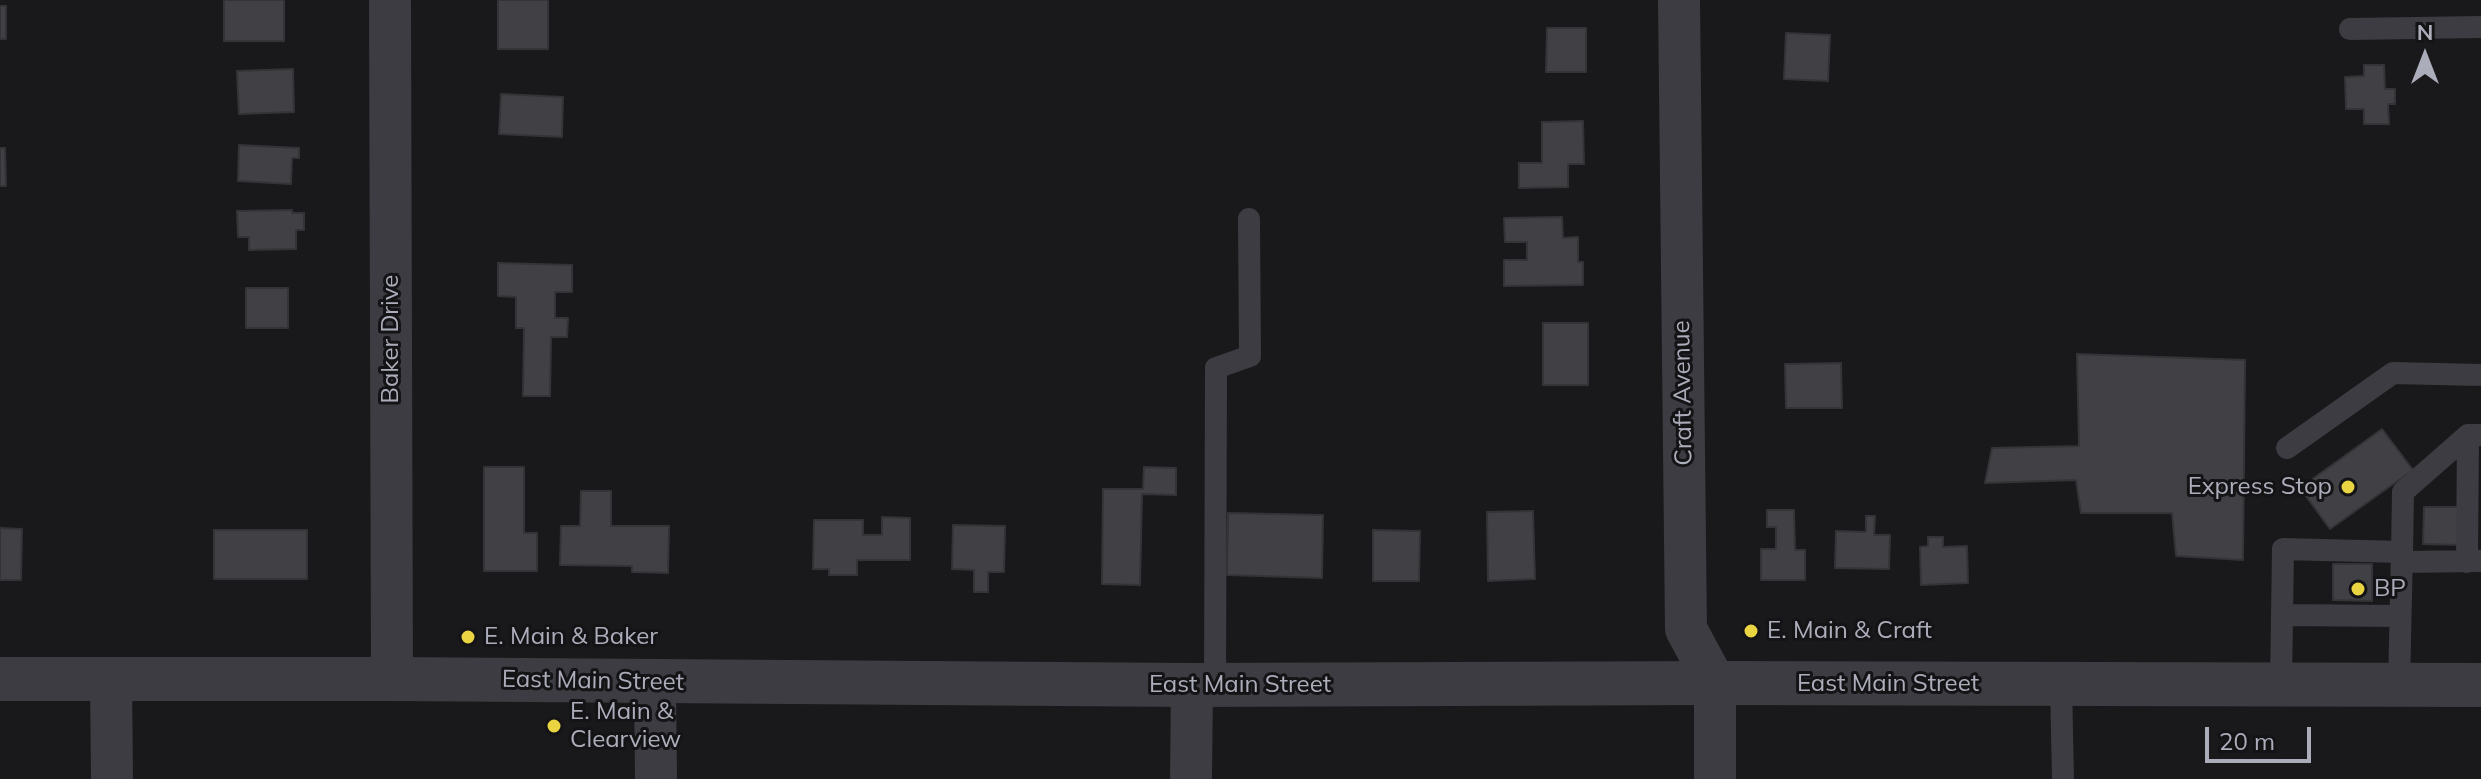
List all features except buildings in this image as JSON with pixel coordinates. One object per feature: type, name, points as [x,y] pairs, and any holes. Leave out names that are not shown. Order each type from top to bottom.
[{"type":"street","name":"Baker Drive","points":[[390,0],[392,679]]},
{"type":"street","name":"Craft Avenue","points":[[1679,0],[1686,629],[1715,683],[1715,779]]},
{"type":"street","points":[[111,678],[112,779]]},
{"type":"street","name":"East Main Street","points":[[0,679],[1203,685],[2481,685]]},
{"type":"street","points":[[655,682],[656,779]]},
{"type":"street","points":[[1191,779],[1203,685]]},
{"type":"lane","points":[[2350,29],[2481,27]]},
{"type":"lane","points":[[1203,685],[1216,368],[1250,356],[1249,219]]},
{"type":"lane","points":[[2287,448],[2393,373],[2481,375]]},
{"type":"lane","points":[[2399,685],[2403,492],[2474,435]]},
{"type":"lane","points":[[2281,685],[2283,549],[2474,562],[2474,435]]},
{"type":"lane","points":[[2283,615],[2400,616]]},
{"type":"lane","points":[[2061,684],[2063,779]]},
{"type":"place","name":"Express Stop","points":[[2348,487]]},
{"type":"place","name":"BP","points":[[2358,589]]},
{"type":"place","name":"E. Main & Craft","points":[[1751,631]]},
{"type":"place","name":"E. Main & Baker","points":[[468,637]]},
{"type":"place","name":"E. Main & Clearview","points":[[554,726]]}]
